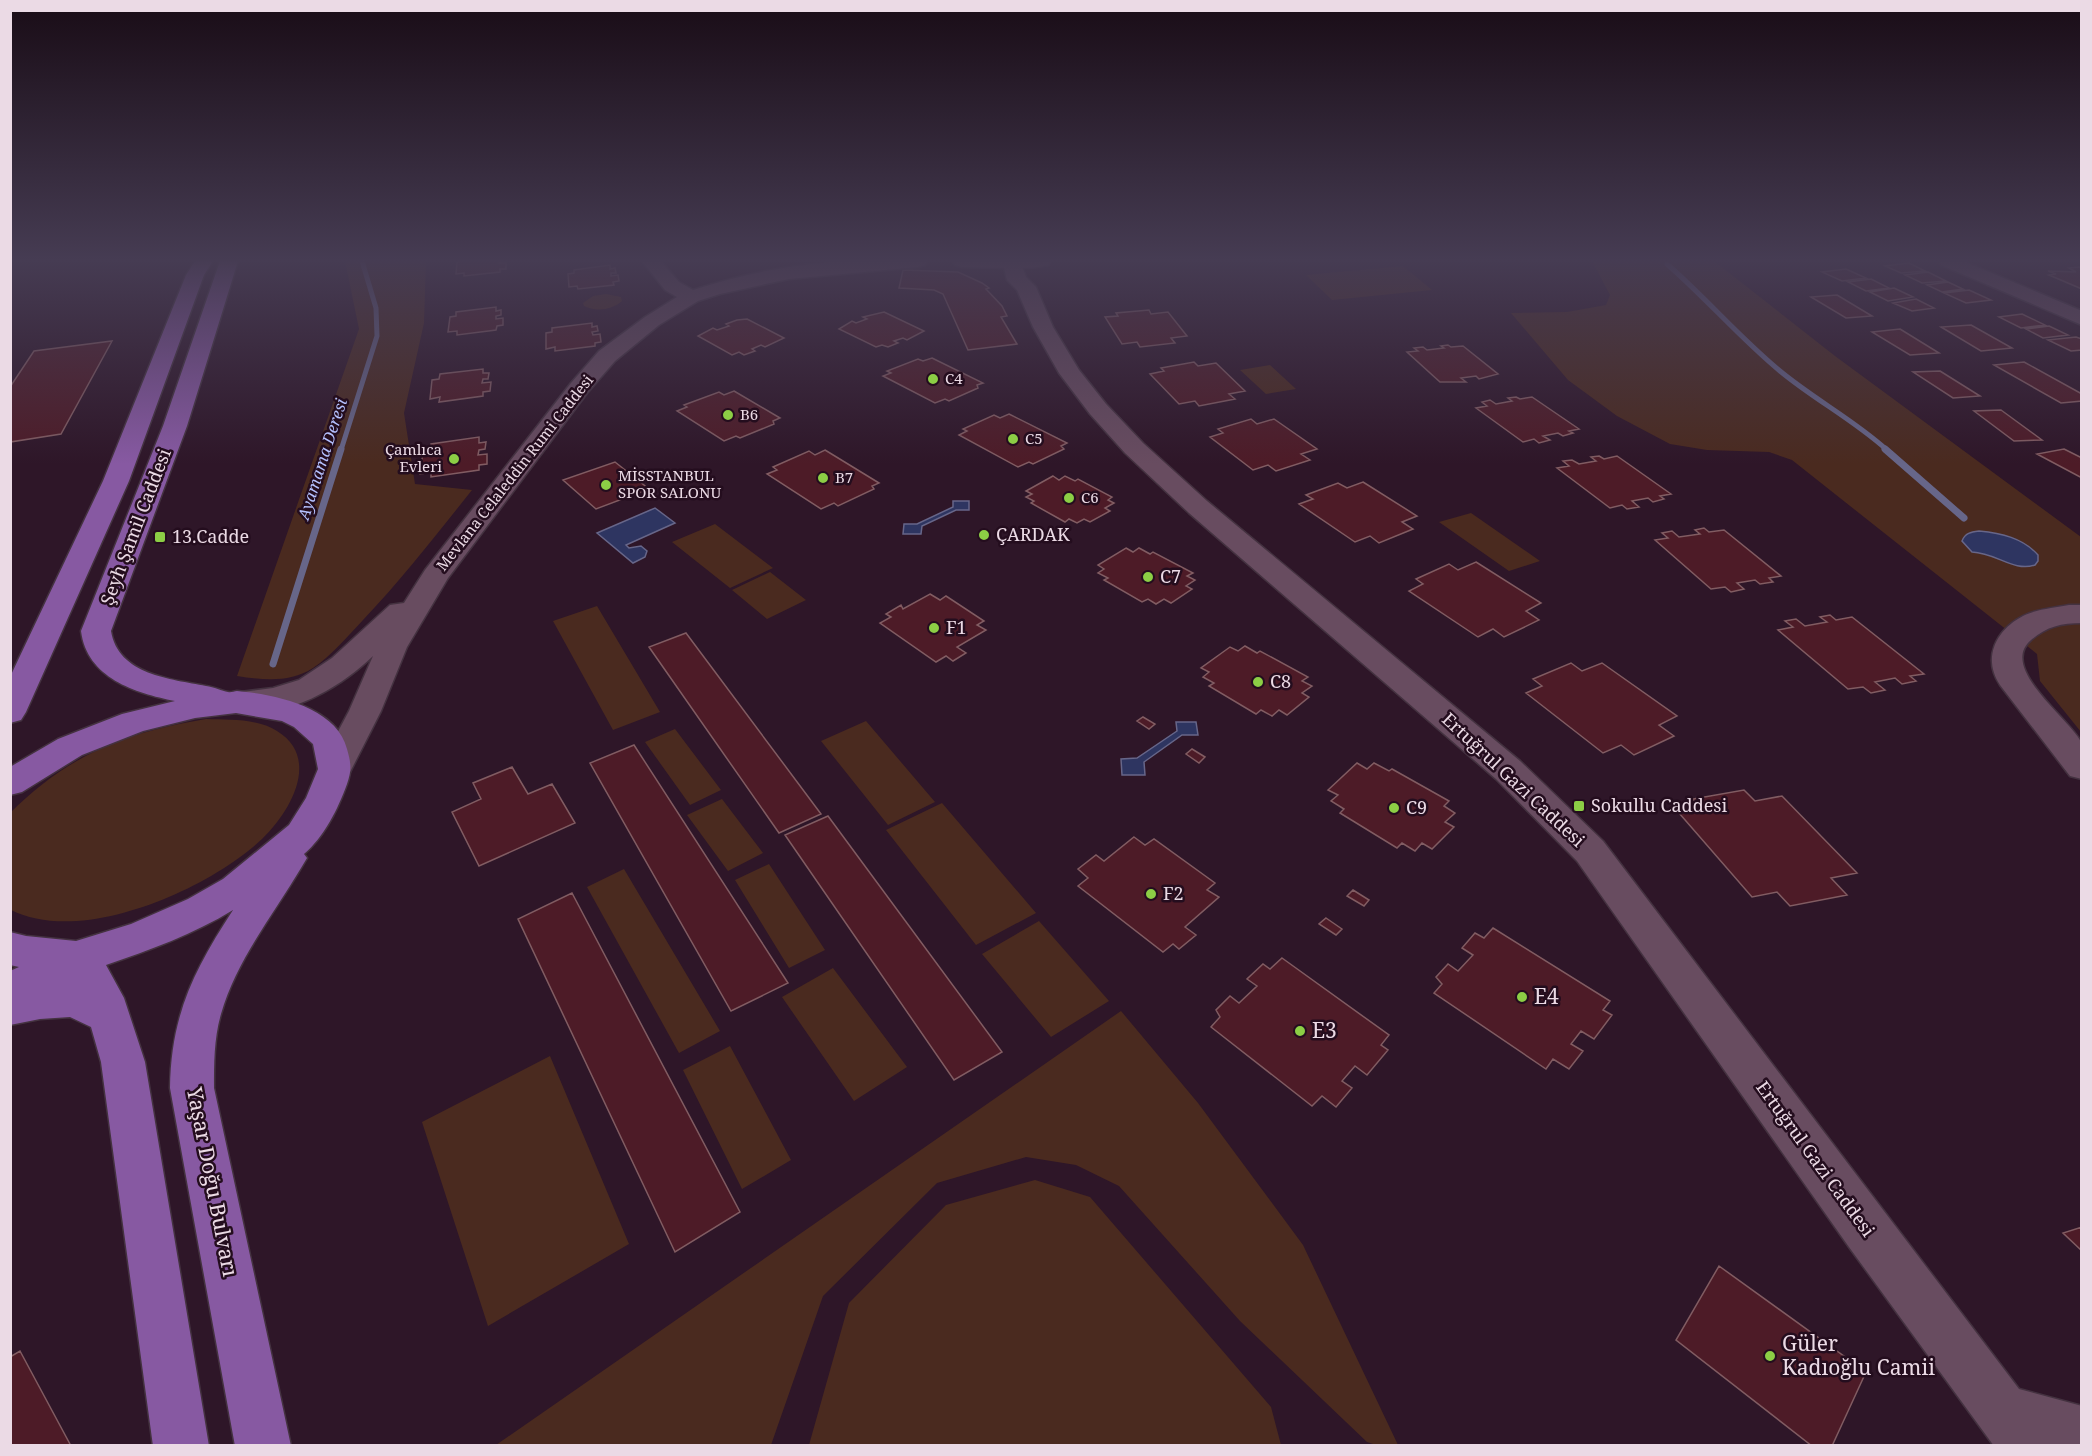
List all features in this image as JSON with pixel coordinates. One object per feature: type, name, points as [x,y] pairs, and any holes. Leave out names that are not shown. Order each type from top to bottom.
[{"type":"main road","name":"Şeyh Şamil Caddesi","points":[[10,712],[116,481],[174,329]]},
{"type":"main road","name":"Şeyh Şamil Caddesi","points":[[205,329],[175,426],[96,631],[100,651],[113,666],[135,680],[164,688],[290,712],[306,720],[320,730],[329,742],[335,769]]},
{"type":"main road","points":[[10,783],[70,747],[134,722],[195,707],[236,702]]},
{"type":"main road","name":"Yaşar Doğu Bulvarı","points":[[263,1446],[192,1088],[192,1053],[200,1013],[220,968],[323,801],[335,769]]},
{"type":"main road","points":[[10,991],[76,958],[143,936],[202,910],[236,890],[302,835]]},
{"type":"main road","points":[[10,948],[26,953],[76,958],[95,981],[108,1015],[123,1062],[181,1446]]},
{"type":"main road","points":[[10,1007],[40,1001],[73,999],[108,1015]]},
{"type":"street","name":"Mevlana Celaleddin Rumi Caddesi","points":[[435,576],[579,388],[607,356],[641,329]]},
{"type":"street","name":"Ertuğrul Gazi Caddesi","points":[[1044,329],[1070,373],[1098,409],[1134,448],[1207,514],[1508,770],[1590,851],[1866,1230],[2016,1429]]},
{"type":"street","points":[[236,702],[275,699],[323,680],[349,663],[435,576]]},
{"type":"street","points":[[335,769],[365,711],[392,647],[435,576]]},
{"type":"street","points":[[2082,614],[2034,622],[2011,641],[2006,655],[2011,678],[2082,767]]},
{"type":"street","points":[[2016,1429],[2082,1434]]},
{"type":"shaded area","points":[[359,329],[423,329],[404,413],[415,484],[472,490],[392,589],[320,663],[304,673],[286,678],[266,679],[237,676]]},
{"type":"shaded area","points":[[1525,329],[1801,329],[2081,537],[2081,732],[2040,681],[2037,654],[1792,460],[1769,452],[1707,450],[1670,444],[1617,416],[1568,380]]},
{"type":"shaded area","points":[[1270,365],[1296,389],[1266,394],[1240,370]]},
{"type":"shaded area","points":[[1471,513],[1540,561],[1509,571],[1439,522]]},
{"type":"shaded area","points":[[715,524],[773,568],[730,588],[672,542]]},
{"type":"shaded area","points":[[770,572],[806,600],[767,619],[732,590]]},
{"type":"shaded area","points":[[597,606],[660,712],[613,730],[553,621]]},
{"type":"shaded area","points":[[206,719],[242,720],[269,727],[290,742],[297,755],[299,770],[297,785],[291,800],[283,814],[262,839],[239,858],[178,893],[143,907],[108,917],[73,921],[40,919],[11,910],[10,813],[54,776],[100,749],[150,731]]},
{"type":"shaded area","points":[[866,721],[935,802],[888,825],[821,741]]},
{"type":"shaded area","points":[[675,729],[721,790],[690,805],[645,742]]},
{"type":"shaded area","points":[[722,799],[763,853],[728,871],[687,815]]},
{"type":"shaded area","points":[[942,803],[1036,913],[976,945],[886,830]]},
{"type":"shaded area","points":[[769,864],[825,950],[789,968],[735,880]]},
{"type":"shaded area","points":[[624,869],[720,1031],[679,1053],[587,887]]},
{"type":"shaded area","points":[[1039,921],[1109,1001],[1051,1037],[982,954]]},
{"type":"shaded area","points":[[833,968],[907,1067],[854,1101],[782,997]]},
{"type":"shaded area","points":[[1121,1011],[1198,1103],[1303,1245],[1398,1445],[1376,1445],[1367,1442],[1240,1321],[1119,1186],[1076,1165],[1026,1157],[937,1183],[823,1296],[771,1445],[496,1445]]},
{"type":"shaded area","points":[[730,1046],[791,1160],[742,1189],[683,1070]]},
{"type":"shaded area","points":[[550,1056],[629,1244],[488,1326],[422,1122]]},
{"type":"shaded area","points":[[1035,1180],[1090,1197],[1271,1407],[1281,1445],[809,1445],[849,1303],[946,1205]]},
{"type":"water","points":[[953,501],[969,501],[969,510],[956,510],[922,526],[921,534],[903,534],[904,524],[917,524],[953,507]]},
{"type":"water","points":[[655,508],[675,523],[626,545],[629,548],[641,546],[647,551],[645,557],[633,563],[597,533]]},
{"type":"water","points":[[1979,531],[2019,540],[2038,555],[2038,561],[2035,565],[2019,566],[1989,555],[1972,552],[1962,541],[1969,533]]},
{"type":"water","points":[[1176,722],[1196,722],[1198,735],[1182,735],[1144,762],[1145,775],[1122,775],[1121,759],[1137,758],[1177,731]]},
{"type":"building","points":[[448,329],[496,329],[457,335],[457,331],[448,332]]},
{"type":"building","points":[[552,329],[598,329],[598,331],[592,332],[593,335],[600,334],[601,342],[595,343],[595,346],[555,351],[555,347],[546,349],[546,333],[552,332]]},
{"type":"building","points":[[711,329],[766,329],[784,338],[765,347],[761,345],[752,349],[755,351],[744,355],[739,352],[732,355],[698,336]]},
{"type":"building","points":[[839,329],[920,329],[924,331],[907,340],[903,338],[894,341],[898,343],[888,347],[882,345],[876,347]]},
{"type":"building","points":[[959,329],[1008,329],[1017,344],[968,350]]},
{"type":"building","points":[[1113,329],[1181,329],[1187,336],[1171,338],[1175,343],[1140,347],[1137,342],[1122,344]]},
{"type":"building","points":[[1900,329],[1939,353],[1910,355],[1872,332]]},
{"type":"building","points":[[1944,329],[1978,329],[2012,348],[1981,351]]},
{"type":"building","points":[[2026,329],[2055,329],[2068,335],[2043,338]]},
{"type":"building","points":[[2076,337],[2082,339],[2082,350],[2071,351],[2048,340]]},
{"type":"building","points":[[112,341],[61,434],[10,442],[10,387],[34,351]]},
{"type":"building","points":[[1441,346],[1463,346],[1498,374],[1479,379],[1476,376],[1461,378],[1466,382],[1440,382],[1407,352],[1418,351],[1414,348],[1423,347],[1427,350],[1444,348]]},
{"type":"building","name":"C4","points":[[932,358],[983,383],[977,385],[978,388],[949,401],[945,399],[935,403],[883,376],[891,373],[887,371],[918,359],[923,361]]},
{"type":"building","points":[[1194,362],[1198,366],[1216,363],[1245,391],[1229,394],[1235,399],[1199,406],[1195,401],[1179,404],[1150,374],[1164,371],[1161,368]]},
{"type":"building","points":[[2024,362],[2082,394],[2082,401],[2061,403],[1994,365]]},
{"type":"building","name":"Çamlıca Evleri","points":[[483,369],[483,373],[489,373],[488,379],[483,379],[482,383],[491,382],[490,391],[483,392],[483,396],[439,402],[440,397],[430,399],[432,380],[439,379],[440,374]]},
{"type":"building","points":[[1940,371],[1980,396],[1953,398],[1913,372]]},
{"type":"building","name":"B6","points":[[734,391],[780,418],[773,421],[774,424],[740,438],[736,436],[724,441],[677,411],[687,407],[684,405],[719,392],[724,395]]},
{"type":"building","points":[[1532,397],[1579,429],[1569,431],[1573,433],[1563,436],[1558,433],[1543,436],[1550,440],[1539,443],[1534,439],[1523,442],[1476,408],[1487,406],[1482,402],[1490,400],[1496,404],[1512,401],[1508,398],[1520,399]]},
{"type":"building","points":[[2001,410],[2042,440],[2014,441],[1974,411]]},
{"type":"building","name":"C5","points":[[1009,414],[1067,443],[1061,446],[1064,449],[1033,464],[1029,462],[1018,467],[959,435],[967,431],[963,429],[994,415],[1000,418]]},
{"type":"building","points":[[1251,419],[1257,424],[1274,419],[1317,449],[1301,454],[1310,460],[1276,471],[1268,465],[1253,470],[1210,437],[1223,433],[1218,429]]},
{"type":"building","name":"Çamlıca Evleri","points":[[479,437],[479,443],[486,442],[485,449],[479,450],[478,455],[487,454],[487,464],[479,465],[479,470],[431,477],[431,472],[420,474],[423,451],[431,450],[431,444]]},
{"type":"building","points":[[2064,449],[2082,458],[2082,478],[2037,454]]},
{"type":"building","name":"B7","points":[[825,450],[879,483],[872,486],[874,489],[838,506],[834,503],[821,509],[767,474],[777,470],[773,467],[809,451],[815,455]]},
{"type":"building","points":[[1599,456],[1604,459],[1617,456],[1671,494],[1660,496],[1664,499],[1653,502],[1648,498],[1632,501],[1639,507],[1627,509],[1622,505],[1610,508],[1557,468],[1569,466],[1563,461],[1572,460],[1579,464],[1596,461],[1591,457]]},
{"type":"building","name":"MİSSTANBUL SPOR SALONU","points":[[615,462],[649,489],[596,509],[563,480]]},
{"type":"building","name":"C6","points":[[1053,476],[1059,480],[1065,476],[1075,481],[1078,479],[1112,497],[1108,500],[1114,503],[1105,508],[1110,511],[1090,522],[1084,519],[1077,523],[1069,519],[1065,522],[1031,503],[1034,501],[1026,497],[1032,494],[1026,491]]},
{"type":"building","points":[[1363,482],[1417,516],[1402,522],[1413,529],[1379,543],[1370,536],[1355,542],[1299,504],[1313,499],[1306,495],[1338,483],[1347,488]]},
{"type":"building","points":[[1704,528],[1709,532],[1724,530],[1781,576],[1769,578],[1773,582],[1760,584],[1755,580],[1737,583],[1744,589],[1731,592],[1725,587],[1711,589],[1655,540],[1668,538],[1662,533],[1672,531],[1679,537],[1700,534],[1695,530]]},
{"type":"building","name":"C7","points":[[1126,548],[1133,552],[1139,548],[1150,554],[1153,552],[1193,573],[1187,576],[1195,580],[1186,586],[1192,589],[1171,603],[1164,599],[1156,604],[1148,599],[1142,602],[1104,580],[1108,578],[1098,573],[1104,569],[1098,565]]},
{"type":"building","points":[[1476,562],[1541,603],[1526,611],[1539,620],[1504,637],[1493,629],[1478,637],[1409,591],[1423,584],[1416,579],[1449,564],[1458,570]]},
{"type":"building","name":"F1","points":[[930,594],[940,600],[946,596],[984,621],[977,625],[986,630],[957,647],[966,653],[953,661],[946,656],[936,662],[880,623],[891,617],[886,614],[901,605],[903,609]]},
{"type":"building","points":[[1830,615],[1836,620],[1852,617],[1924,674],[1910,676],[1916,681],[1902,684],[1895,678],[1875,682],[1885,690],[1871,693],[1863,687],[1848,689],[1778,630],[1793,627],[1785,621],[1796,619],[1805,626],[1827,622],[1820,617]]},
{"type":"building","points":[[686,633],[821,814],[779,833],[649,647]]},
{"type":"building","name":"C8","points":[[1245,646],[1257,653],[1260,651],[1308,677],[1302,681],[1312,686],[1302,693],[1309,697],[1287,715],[1279,710],[1272,716],[1261,710],[1256,714],[1209,686],[1214,683],[1203,677],[1209,672],[1201,668],[1230,647],[1238,651]]},
{"type":"building","points":[[1571,663],[1582,671],[1602,663],[1677,716],[1659,725],[1674,736],[1634,755],[1621,745],[1603,753],[1526,693],[1542,686],[1533,679]]},
{"type":"building","points":[[1143,717],[1155,724],[1149,729],[1137,721]]},
{"type":"building","points":[[634,745],[788,983],[731,1011],[590,763]]},
{"type":"building","points":[[1192,749],[1205,757],[1199,763],[1186,754]]},
{"type":"building","name":"C9","points":[[1357,763],[1367,769],[1374,763],[1389,771],[1392,769],[1449,801],[1444,806],[1455,813],[1445,822],[1454,827],[1432,849],[1422,843],[1415,851],[1402,843],[1397,848],[1340,813],[1344,809],[1331,801],[1338,795],[1328,790]]},
{"type":"building","points":[[512,767],[528,794],[552,784],[575,823],[479,866],[452,812],[481,799],[473,783]]},
{"type":"building","points":[[1744,790],[1755,801],[1782,796],[1857,873],[1831,878],[1847,895],[1790,906],[1777,892],[1752,897],[1679,813],[1701,809],[1693,799]]},
{"type":"building","points":[[828,816],[1002,1052],[954,1080],[785,835]]},
{"type":"building","name":"F2","points":[[1134,837],[1145,845],[1154,839],[1215,883],[1207,890],[1219,897],[1185,927],[1196,935],[1179,949],[1173,944],[1163,952],[1078,886],[1088,878],[1078,869],[1096,855],[1104,861]]},
{"type":"building","points":[[1353,890],[1369,900],[1364,906],[1347,896]]},
{"type":"building","points":[[572,893],[740,1212],[675,1252],[518,919]]},
{"type":"building","points":[[1326,918],[1342,929],[1336,935],[1319,924]]},
{"type":"building","name":"E4","points":[[1493,928],[1610,1001],[1603,1010],[1612,1015],[1594,1039],[1581,1031],[1571,1044],[1583,1051],[1569,1069],[1553,1059],[1546,1069],[1434,993],[1442,984],[1436,977],[1448,964],[1458,971],[1473,955],[1462,948],[1475,933],[1484,938]]},
{"type":"building","name":"E4","points":[[1493,928],[1610,1001],[1603,1010],[1612,1015],[1594,1039],[1581,1031],[1571,1044],[1583,1051],[1569,1069],[1553,1059],[1546,1069],[1434,993],[1442,984],[1436,977],[1448,964],[1458,971],[1473,955],[1462,948],[1475,933],[1484,938]]},
{"type":"building","name":"E3","points":[[1282,958],[1389,1035],[1381,1045],[1388,1050],[1367,1075],[1355,1066],[1342,1081],[1352,1088],[1336,1107],[1322,1096],[1312,1106],[1211,1027],[1220,1017],[1216,1010],[1230,996],[1239,1003],[1257,986],[1247,979],[1263,964],[1270,969]]},
{"type":"building","points":[[2082,1227],[2082,1251],[2063,1233]]},
{"type":"building","name":"Güler Kadıoğlu Camii","points":[[1719,1266],[1866,1372],[1832,1446],[1812,1446],[1676,1340]]},
{"type":"building","points":[[20,1351],[71,1446],[10,1446],[10,1357]]},
{"type":"waterway","name":"Ayamama Deresi","points":[[341,450],[377,336],[377,329]]},
{"type":"waterway","points":[[1735,329],[1780,371],[1887,450]]},
{"type":"waterway","name":"Ayamama Deresi","points":[[273,664],[341,449]]},
{"type":"waterway","points":[[1885,449],[1964,518]]},
{"type":"place","name":"C4","points":[[933,379]]},
{"type":"place","name":"B6","points":[[728,415]]},
{"type":"place","name":"C5","points":[[1013,439]]},
{"type":"place","name":"Çamlıca Evleri","points":[[454,459]]},
{"type":"place","name":"B7","points":[[823,478]]},
{"type":"place","name":"MİSSTANBUL SPOR SALONU","points":[[606,485]]},
{"type":"place","name":"C6","points":[[1069,498]]},
{"type":"place","name":"ÇARDAK","points":[[984,535]]},
{"type":"place","name":"13.Cadde","points":[[160,537]]},
{"type":"place","name":"C7","points":[[1148,577]]},
{"type":"place","name":"F1","points":[[934,628]]},
{"type":"place","name":"C8","points":[[1258,682]]},
{"type":"place","name":"Sokullu Caddesi","points":[[1579,806]]},
{"type":"place","name":"C9","points":[[1394,808]]},
{"type":"place","name":"F2","points":[[1151,894]]},
{"type":"place","name":"E4","points":[[1522,997]]},
{"type":"place","name":"E3","points":[[1300,1031]]},
{"type":"place","name":"Güler Kadıoğlu Camii","points":[[1770,1356]]}]
